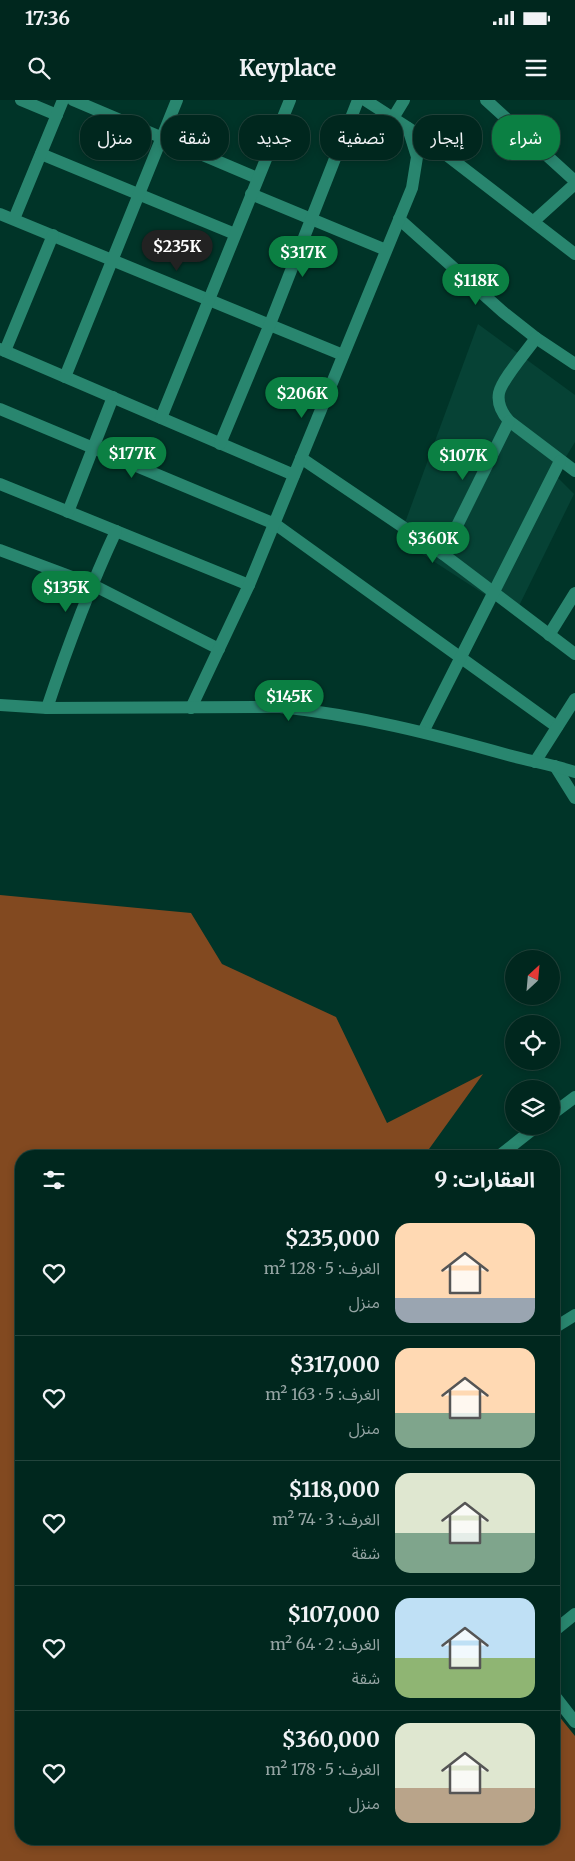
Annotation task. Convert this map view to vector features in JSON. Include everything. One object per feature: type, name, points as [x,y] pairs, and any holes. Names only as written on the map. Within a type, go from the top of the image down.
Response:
[{"type":"street","points":[[21,100],[57,115]]},
{"type":"street","points":[[14,219],[63,100]]},
{"type":"street","points":[[73,100],[161,138]]},
{"type":"street","points":[[171,115],[177,100]]},
{"type":"street","points":[[161,418],[290,100]]},
{"type":"street","points":[[220,444],[270,324],[358,100]]},
{"type":"street","points":[[365,100],[388,115]]},
{"type":"street","points":[[395,115],[404,100]]},
{"type":"street","points":[[486,100],[575,182],[534,221]]},
{"type":"street","points":[[403,125],[427,140],[575,254]]},
{"type":"street","points":[[191,708],[249,585],[275,524],[412,188],[417,157],[408,128]]},
{"type":"street","points":[[65,377],[161,140]]},
{"type":"street","points":[[41,154],[235,234]]},
{"type":"street","points":[[214,160],[257,178]]},
{"type":"street","points":[[251,194],[386,250]]},
{"type":"street","points":[[0,214],[343,355]]},
{"type":"street","points":[[400,219],[503,312],[536,338],[575,364]]},
{"type":"street","points":[[53,235],[2,350],[294,475]]},
{"type":"street","points":[[536,338],[504,382],[499,392],[499,404],[502,413],[509,421],[575,471]]},
{"type":"street","points":[[68,512],[113,396]]},
{"type":"street","points":[[0,409],[275,524],[557,727]]},
{"type":"street","points":[[443,554],[509,421]]},
{"type":"street","points":[[301,458],[443,554],[575,654]]},
{"type":"street","points":[[423,732],[560,461]]},
{"type":"street","points":[[0,484],[249,585]]},
{"type":"street","points":[[47,708],[70,639],[116,531]]},
{"type":"street","points":[[0,550],[92,584],[219,649]]},
{"type":"street","points":[[549,635],[575,593]]},
{"type":"street","points":[[535,762],[575,699]]},
{"type":"street","points":[[0,705],[47,708],[191,708],[227,706],[298,709],[334,713],[423,732],[575,772]]},
{"type":"street","points":[[555,766],[575,798]]},
{"type":"street","points":[[560,1108],[575,1097]]},
{"type":"street","points":[[507,1150],[526,1135]]},
{"type":"street","points":[[560,1324],[575,1315]]},
{"type":"street","points":[[560,1626],[575,1614]]},
{"type":"street","points":[[560,1703],[575,1722]]},
{"type":"shaded area","points":[[478,324],[575,395],[575,442],[555,475],[574,494],[515,614],[399,539]]},
{"type":"shaded area","points":[[0,895],[191,913],[222,964],[336,1017],[387,1123],[483,1074],[428,1150],[15,1150],[15,1845],[560,1845],[560,1717],[575,1736],[575,1861],[0,1861]]}]
